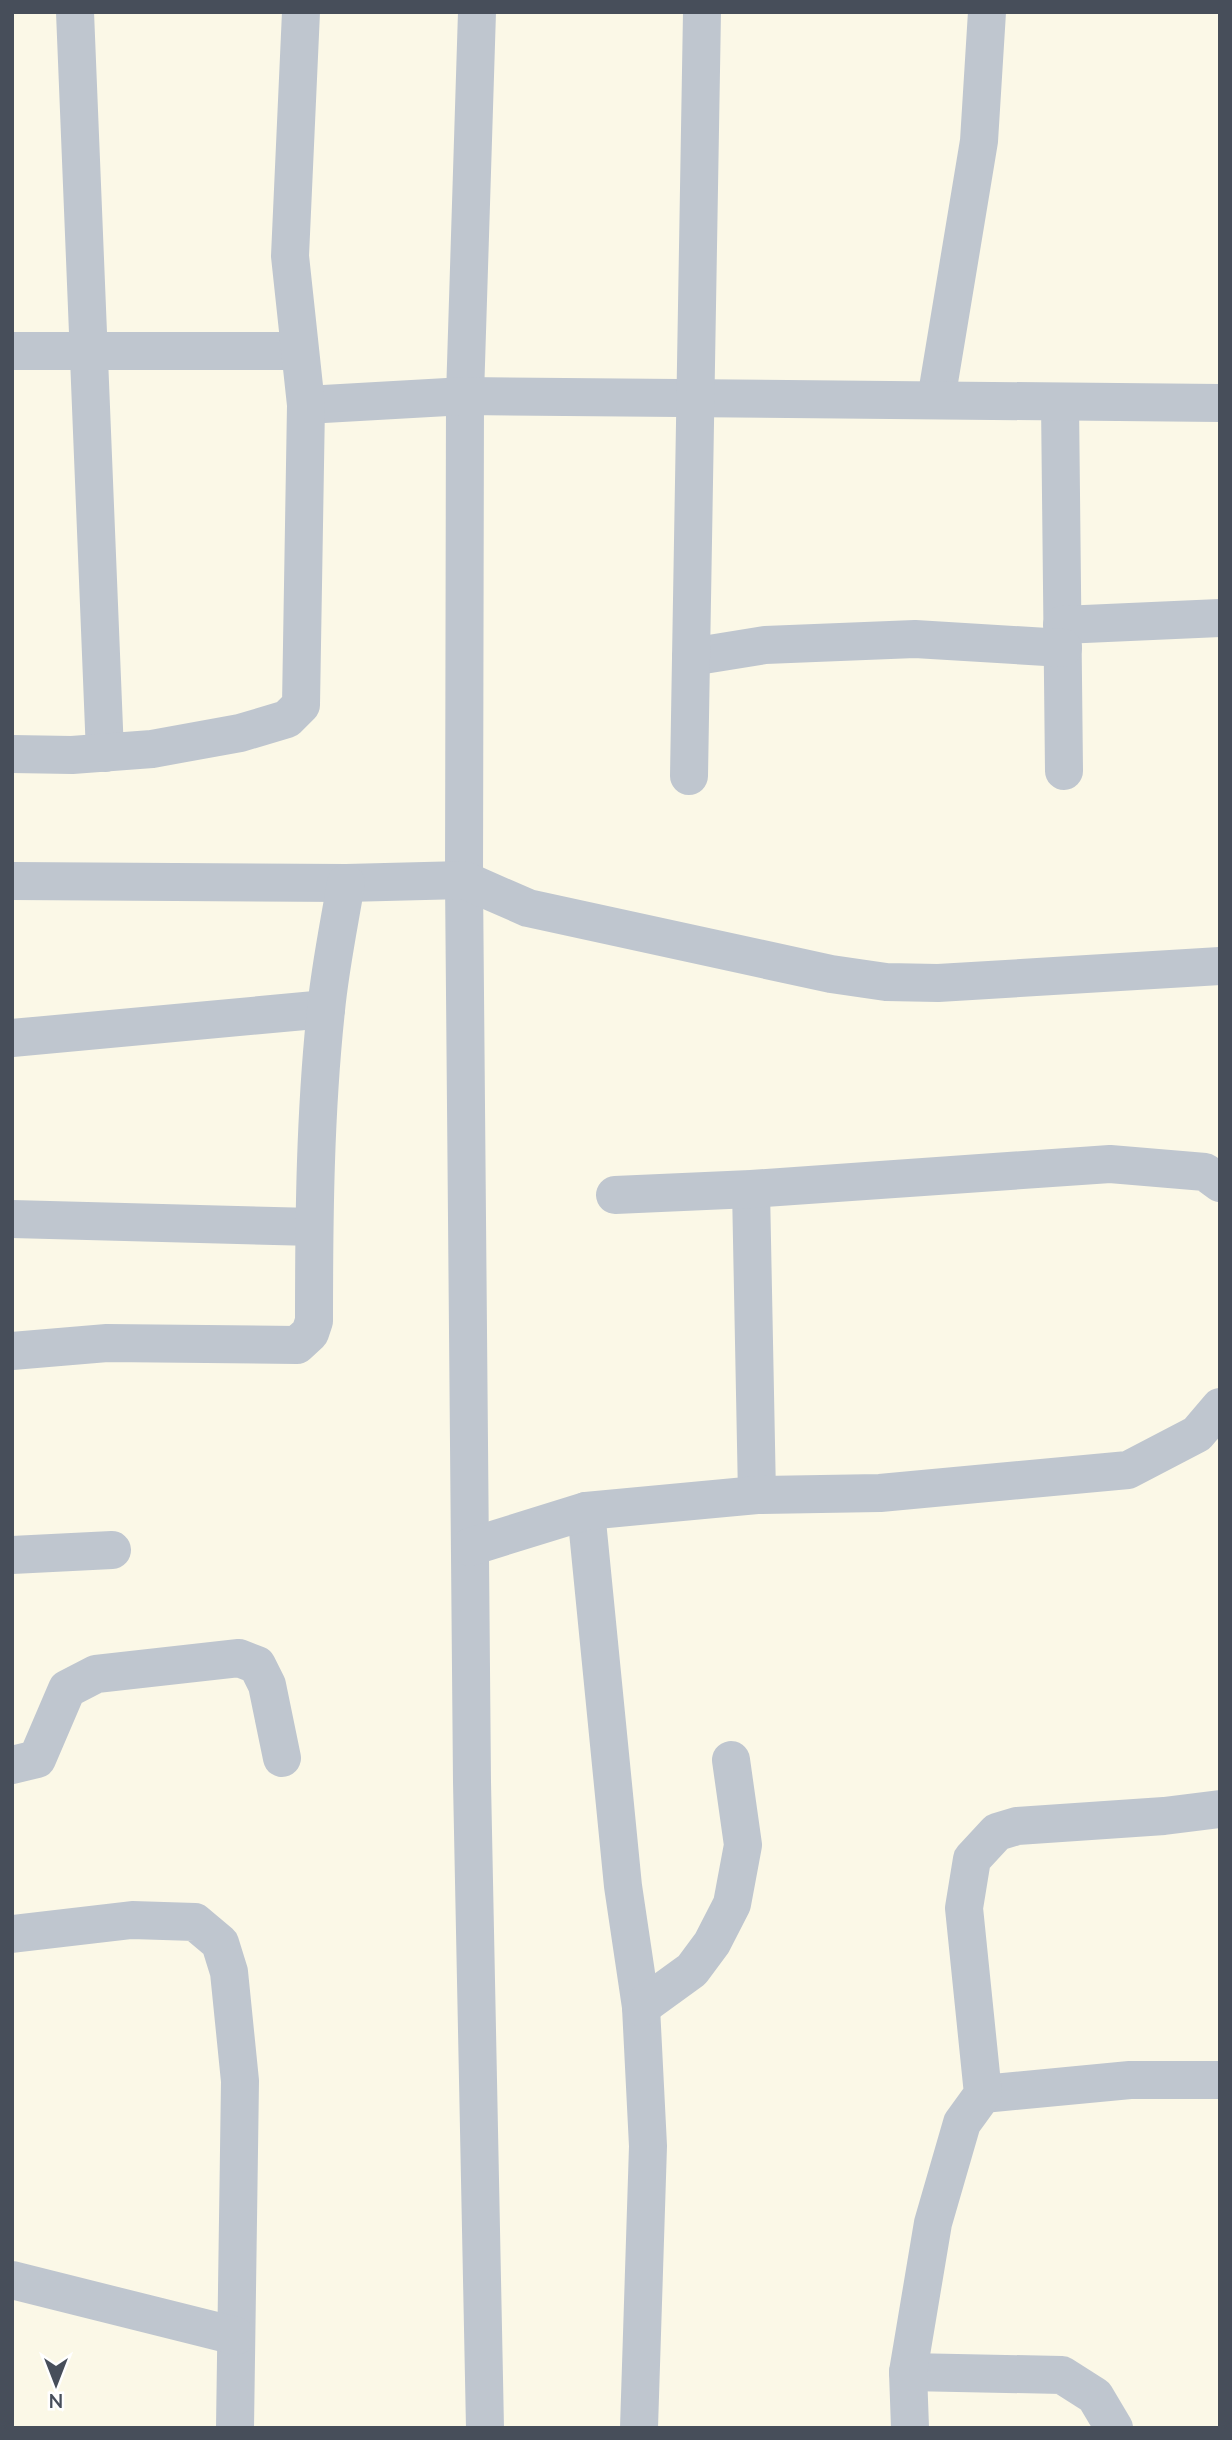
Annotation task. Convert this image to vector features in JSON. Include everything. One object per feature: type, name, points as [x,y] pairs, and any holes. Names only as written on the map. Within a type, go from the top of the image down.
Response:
[{"type":"street","points":[[75,12],[105,753]]},
{"type":"street","points":[[12,754],[72,755],[152,749],[240,733],[287,719],[301,705],[306,405],[290,256],[301,12]]},
{"type":"street","points":[[477,12],[466,396],[464,880],[472,1796],[485,2428]]},
{"type":"street","points":[[690,776],[702,12]]},
{"type":"street","points":[[936,400],[979,141],[987,12]]},
{"type":"street","points":[[12,351],[299,351]]},
{"type":"street","points":[[306,405],[466,396],[1220,403]]},
{"type":"street","points":[[1060,402],[1064,771]]},
{"type":"street","points":[[691,657],[765,645],[1063,637],[1220,618]]},
{"type":"street","points":[[12,881],[346,883],[464,880],[528,908],[831,974],[886,982],[938,984],[1220,966]]},
{"type":"street","points":[[12,1351],[107,1343],[297,1345],[310,1333],[314,1321],[314,1227],[326,1009],[346,883]]},
{"type":"street","points":[[12,1038],[326,1009]]},
{"type":"street","points":[[615,1195],[751,1189],[1110,1164],[1205,1172],[1220,1183]]},
{"type":"street","points":[[751,1189],[757,1495]]},
{"type":"street","points":[[12,1219],[314,1227]]},
{"type":"street","points":[[470,1547],[586,1511],[757,1495],[880,1493],[1128,1470],[1197,1434],[1220,1407]]},
{"type":"street","points":[[586,1511],[623,1886],[641,2007],[648,2146],[639,2428]]},
{"type":"street","points":[[12,1555],[112,1550]]},
{"type":"street","points":[[12,1765],[37,1759],[67,1689],[96,1674],[239,1658],[257,1665],[267,1685],[282,1758]]},
{"type":"street","points":[[641,2007],[692,1970],[712,1943],[732,1904],[743,1845],[732,1759]]},
{"type":"street","points":[[910,2428],[908,2372],[933,2223],[962,2123],[983,2094],[964,1908],[972,1859],[997,1832],[1017,1826],[1164,1816],[1220,1809]]},
{"type":"street","points":[[12,1934],[132,1920],[195,1922],[220,1943],[229,1972],[240,2081],[235,2428]]},
{"type":"street","points":[[983,2094],[1129,2080],[1220,2080]]},
{"type":"street","points":[[12,2280],[236,2336]]},
{"type":"street","points":[[908,2372],[1062,2375],[1095,2396],[1114,2428]]},
{"type":"shaded area","points":[[12,12],[1220,12],[1220,2428],[12,2428]]}]
